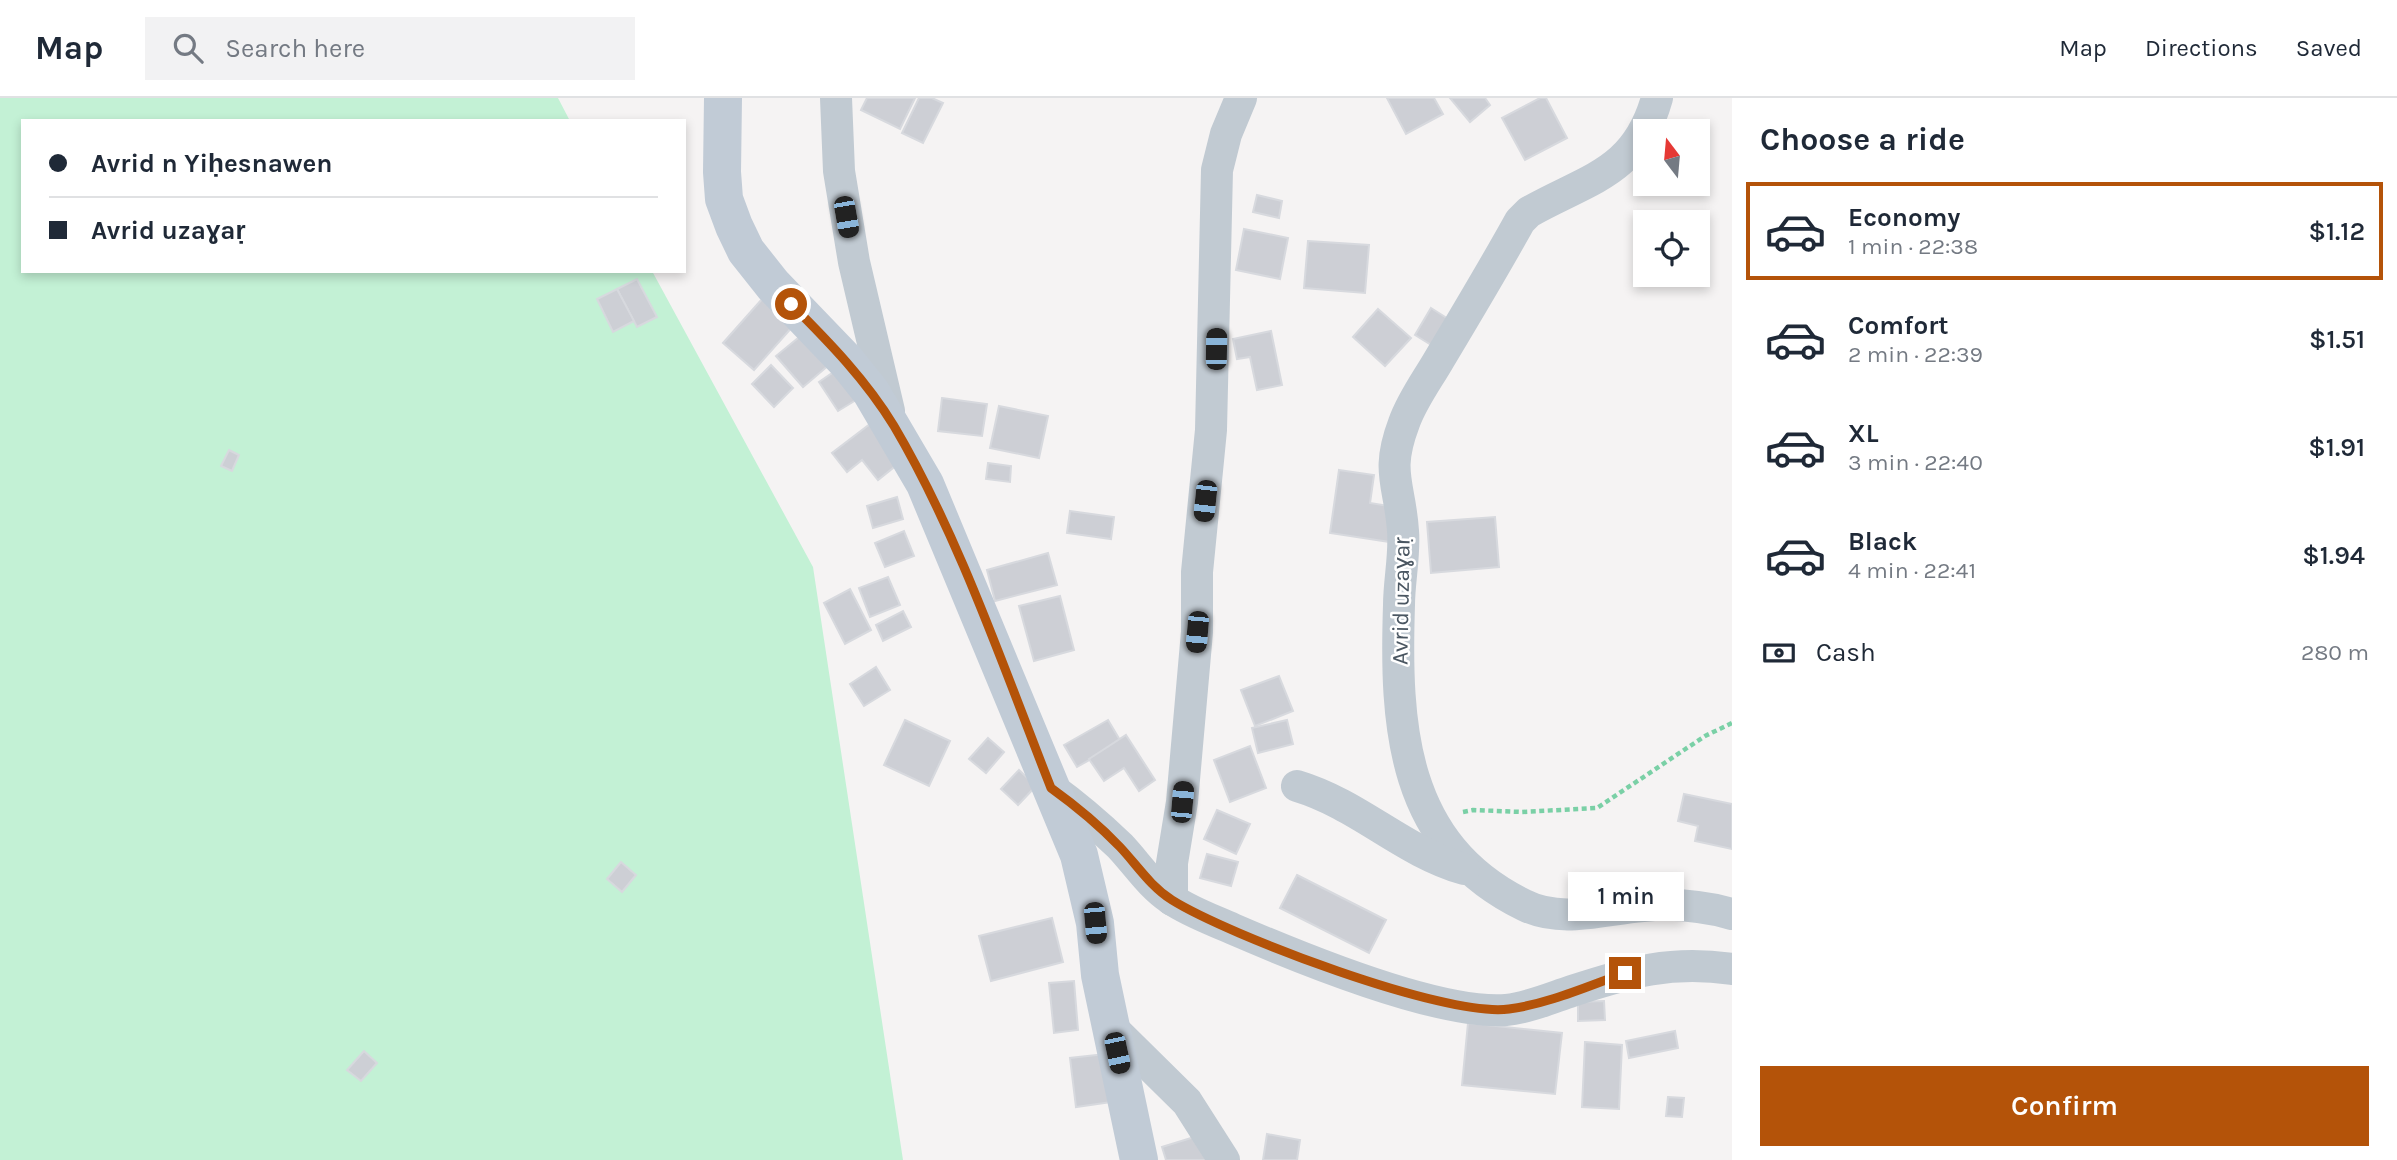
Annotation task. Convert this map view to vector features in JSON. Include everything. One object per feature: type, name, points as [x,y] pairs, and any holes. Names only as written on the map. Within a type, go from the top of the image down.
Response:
[{"type":"street","points":[[723,98],[724,199],[746,251],[773,285],[847,362],[893,425],[925,484],[1079,855],[1095,923],[1100,975],[1139,1160]]},
{"type":"street","points":[[835,98],[839,172],[854,262],[893,425]]},
{"type":"street","points":[[1172,900],[1172,863],[1183,789],[1197,632],[1197,572],[1212,416],[1217,170],[1226,134],[1241,98]]},
{"type":"street","name":"Avrid uzaɣaṛ","points":[[1657,98],[1641,137],[1627,158],[1605,174],[1529,212],[1520,221],[1404,424],[1393,464],[1403,531],[1399,606],[1401,728],[1408,760],[1432,822],[1452,853],[1490,885],[1541,912],[1578,915],[1659,905],[1703,907],[1732,914]]},
{"type":"street","points":[[1297,786],[1329,795],[1438,861],[1475,872]]},
{"type":"street","points":[[1051,788],[1081,810],[1121,847],[1150,883],[1172,900],[1284,950],[1417,995],[1485,1009],[1521,1007],[1625,973],[1662,966],[1697,964],[1732,969]]},
{"type":"street","points":[[1112,1028],[1187,1102],[1224,1160]]},
{"type":"path","points":[[1432,822],[1473,810],[1522,812],[1597,808],[1705,736],[1732,723]]},
{"type":"green space","points":[[0,98],[558,98],[569,119],[21,119],[21,273],[653,273],[813,567],[903,1160],[0,1160]]},
{"type":"building","points":[[867,98],[915,98],[900,129],[861,110]]},
{"type":"building","points":[[919,98],[932,98],[943,103],[923,143],[902,133]]},
{"type":"building","points":[[1387,98],[1434,98],[1443,114],[1406,134]]},
{"type":"building","points":[[1450,98],[1485,98],[1490,105],[1470,122]]},
{"type":"building","points":[[1540,98],[1546,98],[1567,138],[1525,160],[1502,118]]},
{"type":"building","points":[[1257,195],[1282,201],[1279,218],[1253,212]]},
{"type":"building","points":[[1244,229],[1288,238],[1280,279],[1236,270]]},
{"type":"building","points":[[1308,241],[1369,245],[1365,293],[1304,288]]},
{"type":"building","points":[[637,279],[657,317],[637,327],[617,289]]},
{"type":"building","points":[[617,289],[634,321],[613,332],[597,299]]},
{"type":"building","points":[[763,298],[794,325],[754,370],[723,343]]},
{"type":"building","points":[[1431,308],[1453,322],[1436,348],[1415,335]]},
{"type":"building","points":[[1378,309],[1411,338],[1385,366],[1353,337]]},
{"type":"building","points":[[1271,331],[1282,385],[1257,390],[1250,357],[1237,359],[1233,339]]},
{"type":"building","points":[[803,334],[829,365],[803,387],[776,356]]},
{"type":"building","points":[[771,365],[793,388],[774,407],[752,384]]},
{"type":"building","points":[[841,367],[861,397],[838,411],[819,382]]},
{"type":"building","points":[[942,398],[987,404],[982,436],[938,431]]},
{"type":"building","points":[[999,406],[1048,416],[1039,458],[990,448]]},
{"type":"building","points":[[874,421],[903,460],[878,480],[862,460],[847,472],[832,453]]},
{"type":"building","points":[[229,450],[239,455],[232,471],[221,466]]},
{"type":"building","points":[[988,463],[1011,466],[1010,482],[986,479]]},
{"type":"building","points":[[1339,470],[1374,475],[1370,503],[1395,507],[1390,542],[1330,533]]},
{"type":"building","points":[[897,497],[903,519],[873,528],[867,506]]},
{"type":"building","points":[[1070,511],[1114,517],[1111,539],[1067,533]]},
{"type":"building","points":[[1495,517],[1499,567],[1431,573],[1427,522]]},
{"type":"building","points":[[904,531],[914,556],[885,567],[875,543]]},
{"type":"building","points":[[1048,553],[1057,585],[995,601],[987,570]]},
{"type":"building","points":[[888,577],[900,605],[870,617],[859,588]]},
{"type":"building","points":[[850,589],[871,630],[845,644],[824,603]]},
{"type":"building","points":[[1060,596],[1074,650],[1034,661],[1019,606]]},
{"type":"building","points":[[903,611],[911,627],[883,641],[876,625]]},
{"type":"building","points":[[876,667],[890,690],[864,706],[850,684]]},
{"type":"building","points":[[1279,676],[1293,711],[1255,726],[1241,690]]},
{"type":"building","points":[[905,720],[950,741],[929,786],[884,765]]},
{"type":"building","points":[[1108,720],[1121,742],[1077,767],[1064,745]]},
{"type":"building","points":[[1287,720],[1293,744],[1258,753],[1252,728]]},
{"type":"building","points":[[1126,735],[1155,780],[1139,791],[1124,768],[1104,781],[1089,759]]},
{"type":"building","points":[[988,738],[1004,752],[986,773],[969,759]]},
{"type":"building","points":[[1250,746],[1266,788],[1230,802],[1214,760]]},
{"type":"building","points":[[1019,770],[1036,786],[1018,805],[1001,789]]},
{"type":"building","points":[[1684,794],[1732,804],[1732,849],[1695,841],[1698,826],[1678,821]]},
{"type":"building","points":[[1217,810],[1250,824],[1236,854],[1204,839]]},
{"type":"building","points":[[1207,854],[1238,862],[1231,886],[1200,878]]},
{"type":"building","points":[[621,862],[636,875],[622,892],[607,879]]},
{"type":"building","points":[[1297,875],[1386,920],[1369,953],[1280,908]]},
{"type":"building","points":[[1052,918],[1063,962],[991,981],[979,936]]},
{"type":"building","points":[[1074,981],[1078,1030],[1054,1033],[1049,983]]},
{"type":"building","points":[[1604,1001],[1605,1020],[1578,1021],[1578,1002]]},
{"type":"building","points":[[1468,1023],[1562,1033],[1555,1094],[1462,1085]]},
{"type":"building","points":[[1675,1031],[1678,1048],[1629,1058],[1626,1041]]},
{"type":"building","points":[[1585,1042],[1622,1045],[1619,1109],[1582,1107]]},
{"type":"building","points":[[364,1051],[377,1063],[361,1081],[347,1070]]},
{"type":"building","points":[[1105,1054],[1112,1102],[1076,1107],[1070,1058]]},
{"type":"building","points":[[1668,1097],[1684,1098],[1682,1117],[1666,1116]]},
{"type":"building","points":[[1204,1134],[1213,1160],[1166,1160],[1162,1147]]},
{"type":"building","points":[[1267,1134],[1300,1140],[1297,1160],[1263,1160]]},
{"type":"route","points":[[791,304],[847,362],[870,392],[893,425],[925,484],[1051,788],[1081,810],[1121,847],[1150,883],[1172,900],[1284,950],[1373,982],[1454,1004],[1507,1010],[1625,973]]}]
